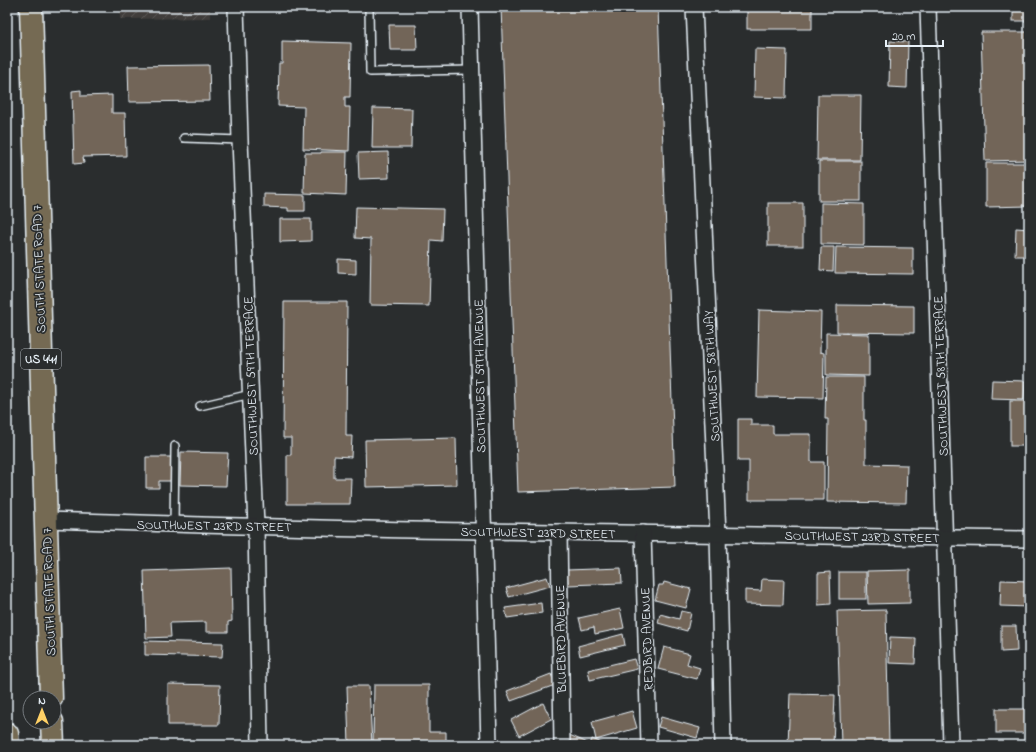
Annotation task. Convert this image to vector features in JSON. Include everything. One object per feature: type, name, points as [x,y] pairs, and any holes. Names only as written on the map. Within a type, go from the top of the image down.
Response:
[{"type":"main road","name":"SOUTH STATE ROAD 7","points":[[28,13],[52,690]]},
{"type":"main road","points":[[52,730],[53,745]]},
{"type":"main road","points":[[7,734],[7,745]]},
{"type":"street","name":"SOUTHWEST 59TH TERRACE","points":[[236,7],[256,526],[260,745]]},
{"type":"street","name":"SOUTHWEST 59TH AVENUE","points":[[470,7],[489,745]]},
{"type":"street","name":"SOUTHWEST 58TH WAY","points":[[694,7],[718,534],[723,745]]},
{"type":"street","name":"SOUTHWEST 58TH TERRACE","points":[[928,7],[951,745]]},
{"type":"street","name":"SOUTHWEST 23RD STREET","points":[[46,520],[483,532],[1029,539]]},
{"type":"street","name":"BLUEBIRD AVENUE","points":[[558,532],[562,745]]},
{"type":"street","name":"REDBIRD AVENUE","points":[[643,533],[649,745]]},
{"type":"lane","points":[[369,7],[370,72],[471,70]]},
{"type":"lane","points":[[184,138],[240,140]]},
{"type":"lane","points":[[200,406],[251,394]]},
{"type":"lane","points":[[174,524],[175,446]]},
{"type":"shaded area","points":[[120,7],[210,7],[210,18],[120,19]]},
{"type":"building","points":[[501,7],[658,7],[675,487],[518,492]]},
{"type":"building","points":[[747,7],[812,7],[812,29],[747,29]]},
{"type":"building","points":[[1013,7],[1029,7],[1029,21],[1013,21]]},
{"type":"building","points":[[389,25],[416,25],[417,50],[390,50]]},
{"type":"building","points":[[981,32],[1029,32],[1029,160],[985,161]]},
{"type":"building","points":[[282,41],[351,43],[350,97],[345,97],[345,107],[350,107],[349,151],[303,149],[304,107],[278,106],[279,63],[282,63]]},
{"type":"building","points":[[890,41],[908,42],[907,88],[889,87]]},
{"type":"building","points":[[755,49],[787,50],[786,98],[754,97]]},
{"type":"building","points":[[209,65],[210,101],[129,102],[128,66]]},
{"type":"building","points":[[81,90],[81,96],[112,95],[112,113],[125,113],[126,156],[83,157],[84,163],[74,164],[72,91]]},
{"type":"building","points":[[818,95],[861,95],[860,160],[817,160]]},
{"type":"building","points":[[373,108],[412,109],[411,148],[372,148]]},
{"type":"building","points":[[347,152],[346,195],[304,193],[305,153]]},
{"type":"building","points":[[388,152],[389,178],[359,179],[358,153]]},
{"type":"building","points":[[819,161],[861,161],[861,201],[819,201]]},
{"type":"building","points":[[986,163],[1029,163],[1029,206],[986,207]]},
{"type":"building","points":[[264,194],[305,195],[305,211],[288,211],[288,208],[264,207]]},
{"type":"building","points":[[768,203],[803,203],[803,246],[768,246]]},
{"type":"building","points":[[821,203],[864,204],[864,245],[821,244]]},
{"type":"building","points":[[356,207],[443,209],[442,241],[431,240],[429,306],[370,305],[371,239],[355,238]]},
{"type":"building","points":[[280,219],[311,219],[311,241],[280,242]]},
{"type":"building","points":[[1016,228],[1029,229],[1029,256],[1015,256]]},
{"type":"building","points":[[821,247],[834,247],[833,271],[820,270]]},
{"type":"building","points":[[836,247],[913,248],[913,274],[835,273]]},
{"type":"building","points":[[338,259],[356,260],[356,274],[338,273]]},
{"type":"building","points":[[284,302],[347,302],[346,436],[352,436],[351,457],[334,456],[334,478],[351,478],[350,504],[287,504],[287,455],[291,455],[291,438],[283,438]]},
{"type":"building","points":[[837,305],[914,306],[914,333],[837,332]]},
{"type":"building","points":[[759,310],[821,312],[820,352],[824,353],[823,398],[757,397]]},
{"type":"building","points":[[826,333],[869,334],[869,376],[826,375]]},
{"type":"building","points":[[826,377],[864,377],[866,464],[907,465],[906,503],[827,502],[828,419],[825,419]]},
{"type":"building","points":[[992,380],[1025,381],[1024,400],[991,399]]},
{"type":"building","points":[[1010,401],[1029,401],[1029,446],[1010,446]]},
{"type":"building","points":[[738,419],[751,419],[751,425],[773,425],[773,434],[811,434],[811,462],[824,462],[824,500],[749,500],[749,461],[738,461]]},
{"type":"building","points":[[456,438],[457,485],[366,487],[365,440]]},
{"type":"building","points":[[181,452],[228,453],[226,486],[180,485]]},
{"type":"building","points":[[146,457],[171,457],[171,481],[159,481],[159,488],[146,488]]},
{"type":"building","points":[[231,568],[232,621],[228,622],[228,632],[206,632],[206,622],[170,623],[171,637],[146,638],[144,571]]},
{"type":"building","points":[[621,568],[622,583],[568,585],[567,570]]},
{"type":"building","points":[[910,570],[910,603],[868,604],[867,571]]},
{"type":"building","points":[[830,572],[831,604],[818,605],[818,573]]},
{"type":"building","points":[[839,572],[866,572],[866,599],[839,599]]},
{"type":"building","points":[[547,577],[550,586],[509,597],[506,588]]},
{"type":"building","points":[[762,579],[784,580],[783,605],[745,604],[745,590],[761,591]]},
{"type":"building","points":[[1001,580],[1029,581],[1029,607],[1000,606]]},
{"type":"building","points":[[664,582],[691,589],[686,608],[655,600],[659,585],[663,585]]},
{"type":"building","points":[[541,603],[542,613],[507,618],[505,608]]},
{"type":"building","points":[[620,609],[624,628],[595,634],[594,627],[582,630],[579,618]]},
{"type":"building","points":[[886,610],[889,745],[841,745],[837,611]]},
{"type":"building","points":[[681,611],[691,613],[687,631],[658,623],[660,614],[679,619]]},
{"type":"building","points":[[1001,626],[1016,626],[1017,651],[1001,652]]},
{"type":"building","points":[[623,634],[625,645],[580,656],[578,646]]},
{"type":"building","points":[[890,637],[916,638],[915,664],[889,663]]},
{"type":"building","points":[[145,641],[223,643],[222,657],[145,655]]},
{"type":"building","points":[[664,647],[690,654],[687,664],[700,668],[697,679],[658,669]]},
{"type":"building","points":[[634,659],[637,669],[590,680],[588,670]]},
{"type":"building","points":[[551,674],[555,685],[511,701],[507,691]]},
{"type":"building","points":[[168,684],[220,685],[219,725],[168,725]]},
{"type":"building","points":[[374,685],[429,685],[429,732],[446,732],[446,745],[373,745]]},
{"type":"building","points":[[347,686],[369,686],[372,745],[349,745]]},
{"type":"building","points":[[790,694],[835,695],[833,745],[788,745]]},
{"type":"building","points":[[543,703],[551,719],[519,736],[511,720]]},
{"type":"building","points":[[996,709],[1028,709],[1028,733],[996,733]]},
{"type":"building","points":[[632,711],[637,728],[596,740],[592,722]]},
{"type":"building","points":[[661,717],[700,728],[697,738],[658,727]]},
{"type":"building","points":[[567,734],[590,744],[592,739],[607,745],[566,745]]}]
